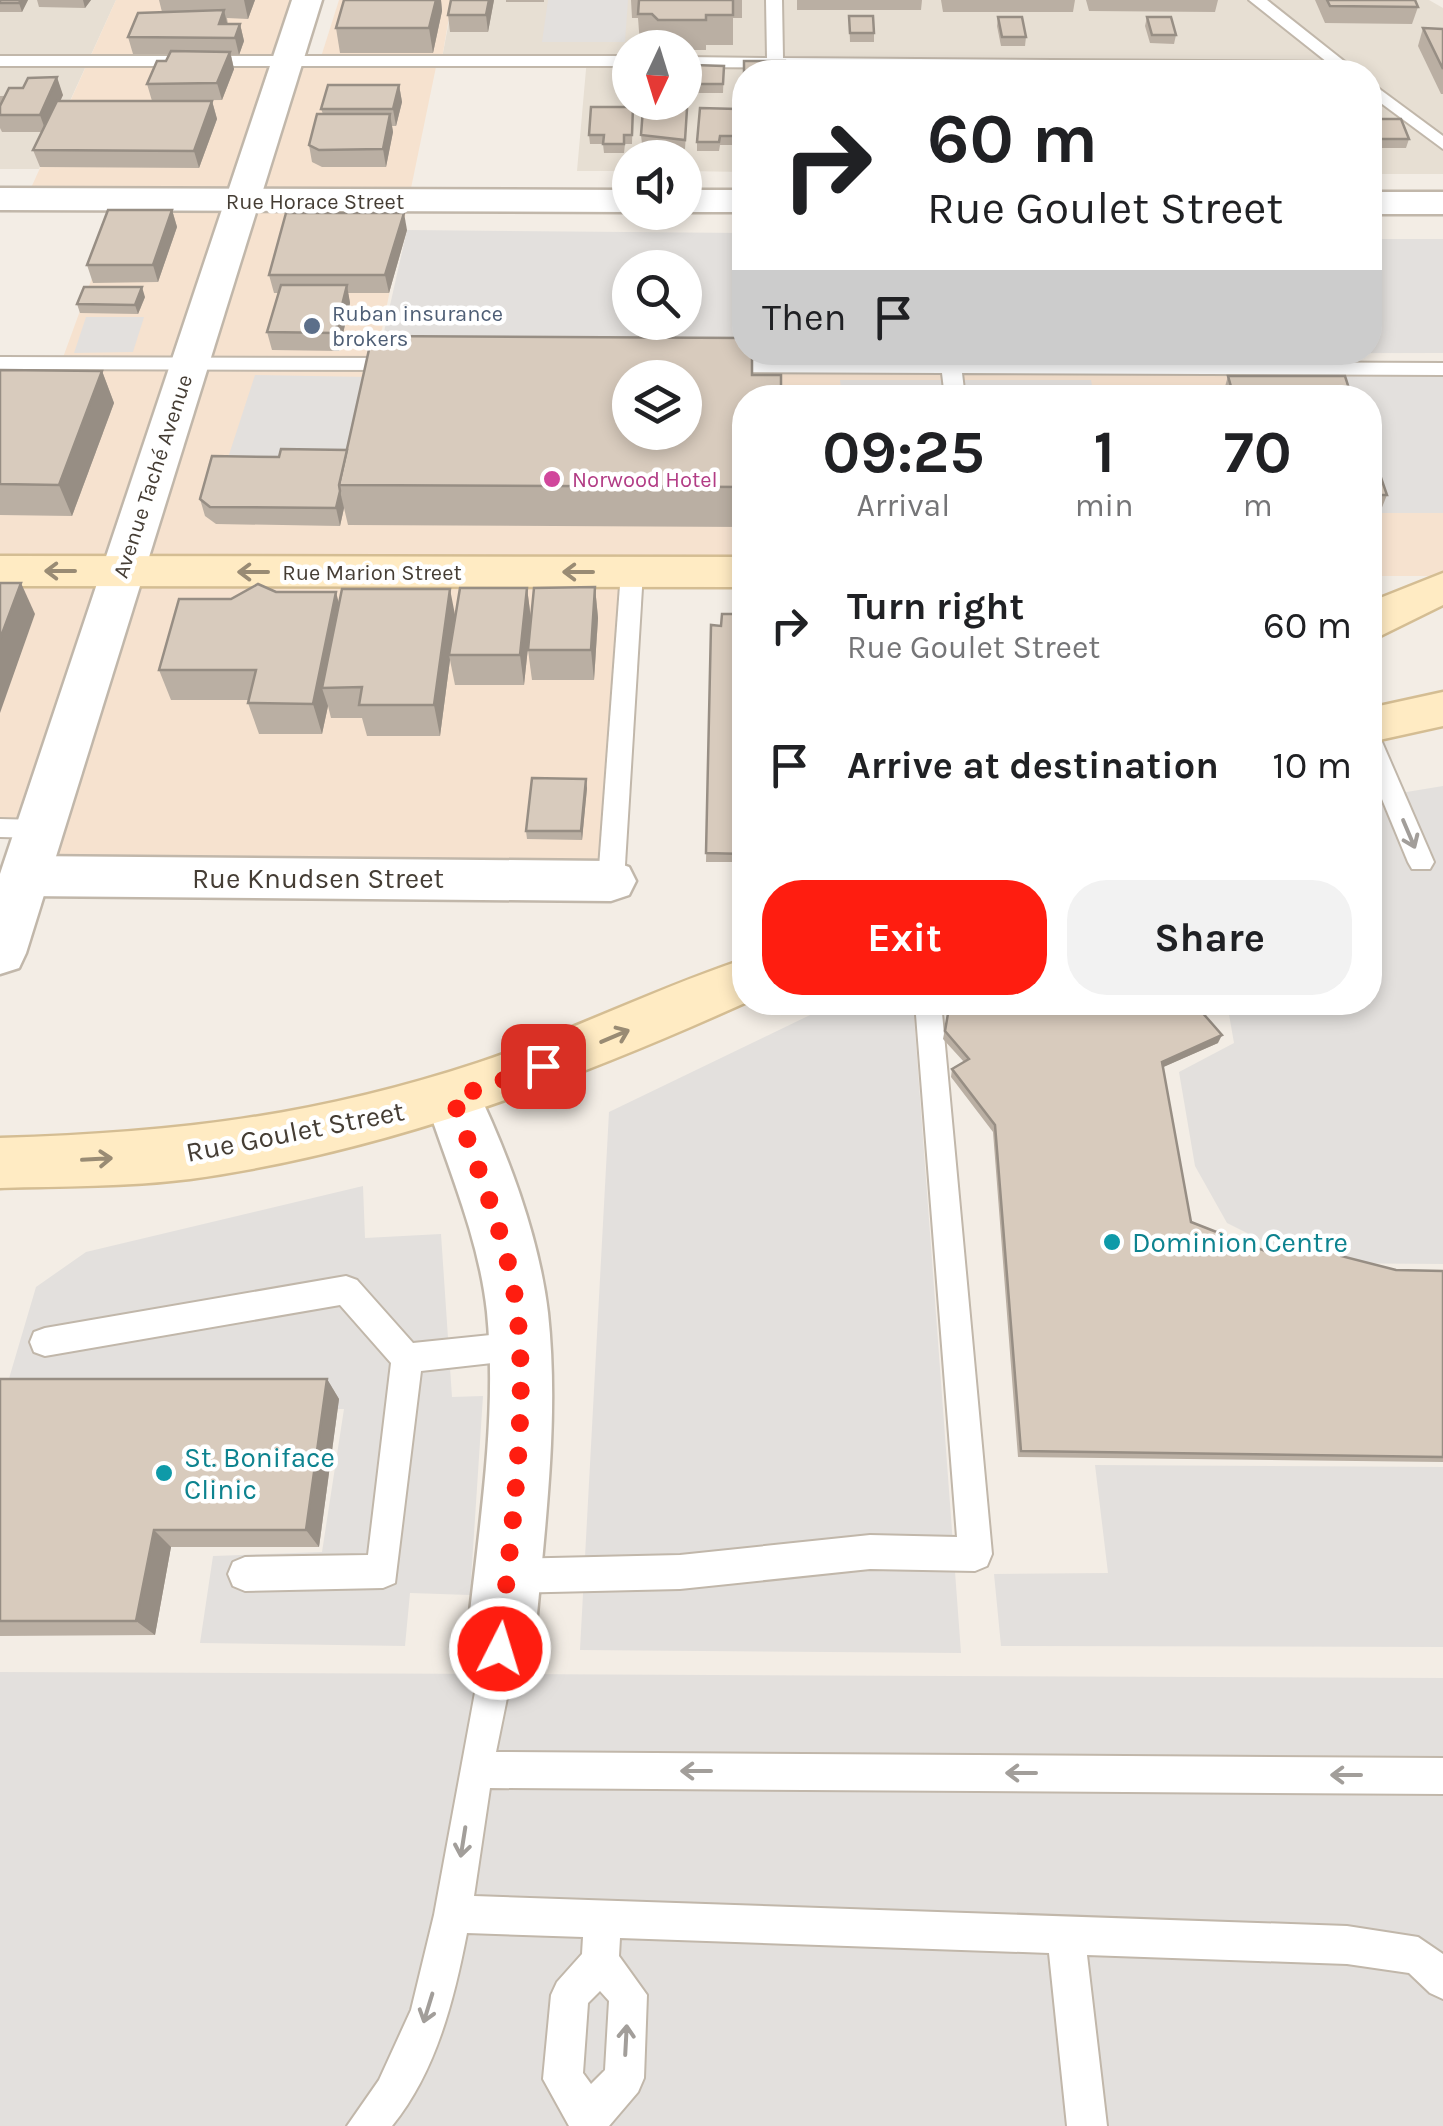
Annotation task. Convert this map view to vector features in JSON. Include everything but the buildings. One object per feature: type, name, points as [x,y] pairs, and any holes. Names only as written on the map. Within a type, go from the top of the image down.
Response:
[{"type":"main road","name":"Rue Marion Street","points":[[0,571],[732,572]]},
{"type":"main road","points":[[1382,576],[1443,577]]},
{"type":"main road","points":[[1382,614],[1443,588]]},
{"type":"main road","points":[[1382,722],[1443,708]]},
{"type":"main road","name":"Rue Goulet Street","points":[[0,1164],[188,1154],[362,1122],[453,1098],[543,1066],[732,986]]},
{"type":"street","name":"Avenue Taché Avenue","points":[[0,954],[24,876],[19,828],[121,571],[307,0]]},
{"type":"street","name":"Rue Horace Street","points":[[0,199],[612,201]]},
{"type":"street","points":[[702,201],[732,202]]},
{"type":"street","points":[[1382,202],[1443,203]]},
{"type":"street","name":"Rue Knudsen Street","points":[[24,876],[611,880]]},
{"type":"street","points":[[453,1098],[508,1266],[518,1346],[500,1649]]},
{"type":"lane","points":[[774,0],[775,60]]},
{"type":"lane","points":[[1257,0],[1335,60]]},
{"type":"lane","points":[[0,61],[612,61]]},
{"type":"lane","points":[[702,62],[732,62]]},
{"type":"lane","points":[[1382,97],[1443,144]]},
{"type":"lane","points":[[0,363],[415,364]]},
{"type":"lane","points":[[702,366],[732,365]]},
{"type":"lane","points":[[1077,365],[1443,369]]},
{"type":"lane","points":[[1127,367],[1132,385]]},
{"type":"lane","points":[[611,880],[632,572]]},
{"type":"lane","points":[[1382,770],[1421,862]]},
{"type":"lane","points":[[506,1576],[680,1572],[870,1552],[975,1554],[929,1015]]},
{"type":"lane","points":[[45,1342],[346,1290],[407,1358],[383,1571],[245,1574]]},
{"type":"lane","points":[[407,1358],[518,1346]]},
{"type":"lane","points":[[367,2126],[383,2110],[416,2048],[445,1952],[500,1649]]},
{"type":"lane","points":[[475,1770],[1443,1776]]},
{"type":"lane","points":[[452,1914],[1347,1944],[1418,1956],[1443,1980]]},
{"type":"lane","points":[[600,1962],[628,1995],[624,2078],[590,2120],[563,2079],[570,1995],[600,1962],[603,1918]]},
{"type":"lane","points":[[1066,1934],[1087,2126]]},
{"type":"shaded area","points":[[0,0],[116,0],[39,169],[0,169]]},
{"type":"shaded area","points":[[116,0],[307,0],[285,59],[437,62],[375,363],[612,364],[612,450],[702,450],[702,365],[1443,369],[1443,576],[1382,576],[1382,385],[732,385],[732,573],[632,573],[611,881],[24,876],[39,829],[0,828],[0,363],[61,363],[120,201],[26,199]]},
{"type":"shaded area","points":[[339,0],[452,0],[442,58],[321,57]]},
{"type":"shaded area","points":[[453,0],[1429,0],[1443,8],[1443,174],[1382,174],[1382,60],[732,60],[732,172],[702,171],[702,140],[612,140],[612,171],[577,171],[587,58],[442,58]]},
{"type":"shaded area","points":[[548,0],[628,0],[626,30],[612,30],[612,42],[542,42]]},
{"type":"shaded area","points":[[407,230],[732,233],[732,354],[379,354]]},
{"type":"shaded area","points":[[1382,239],[1443,239],[1443,353],[1382,353]]},
{"type":"shaded area","points":[[86,317],[144,317],[133,352],[74,353]]},
{"type":"shaded area","points":[[255,375],[368,377],[347,466],[226,464]]},
{"type":"shaded area","points":[[1330,375],[1443,375],[1443,513],[1382,513],[1382,385],[1334,385]]},
{"type":"shaded area","points":[[840,380],[1091,380],[1092,385],[841,385]]},
{"type":"shaded area","points":[[1443,786],[1443,1264],[1307,1263],[1227,1223],[1195,1166],[1179,1072],[1234,1043],[1229,1015],[1382,1015],[1382,796]]},
{"type":"shaded area","points":[[810,1015],[914,1015],[961,1653],[580,1650],[609,1112]]},
{"type":"shaded area","points":[[363,1186],[365,1238],[441,1234],[452,1397],[483,1396],[470,1595],[410,1593],[405,1646],[200,1643],[213,1556],[322,1552],[344,1409],[0,1409],[36,1287],[86,1252]]},
{"type":"shaded area","points":[[1095,1465],[1443,1467],[1443,1647],[1001,1646],[994,1574],[1108,1573]]},
{"type":"shaded area","points":[[0,1672],[1443,1678],[1443,2126],[0,2126]]},
{"type":"place","name":"Ruban insurance brokers","points":[[312,326]]},
{"type":"place","name":"Norwood Hotel","points":[[552,479]]},
{"type":"place","name":"Dominion Centre","points":[[1112,1242]]},
{"type":"place","name":"St. Boniface Clinic","points":[[164,1473]]},
{"type":"route","points":[[500,1649],[518,1410],[517,1311],[501,1241],[453,1098],[543,1066]]}]
